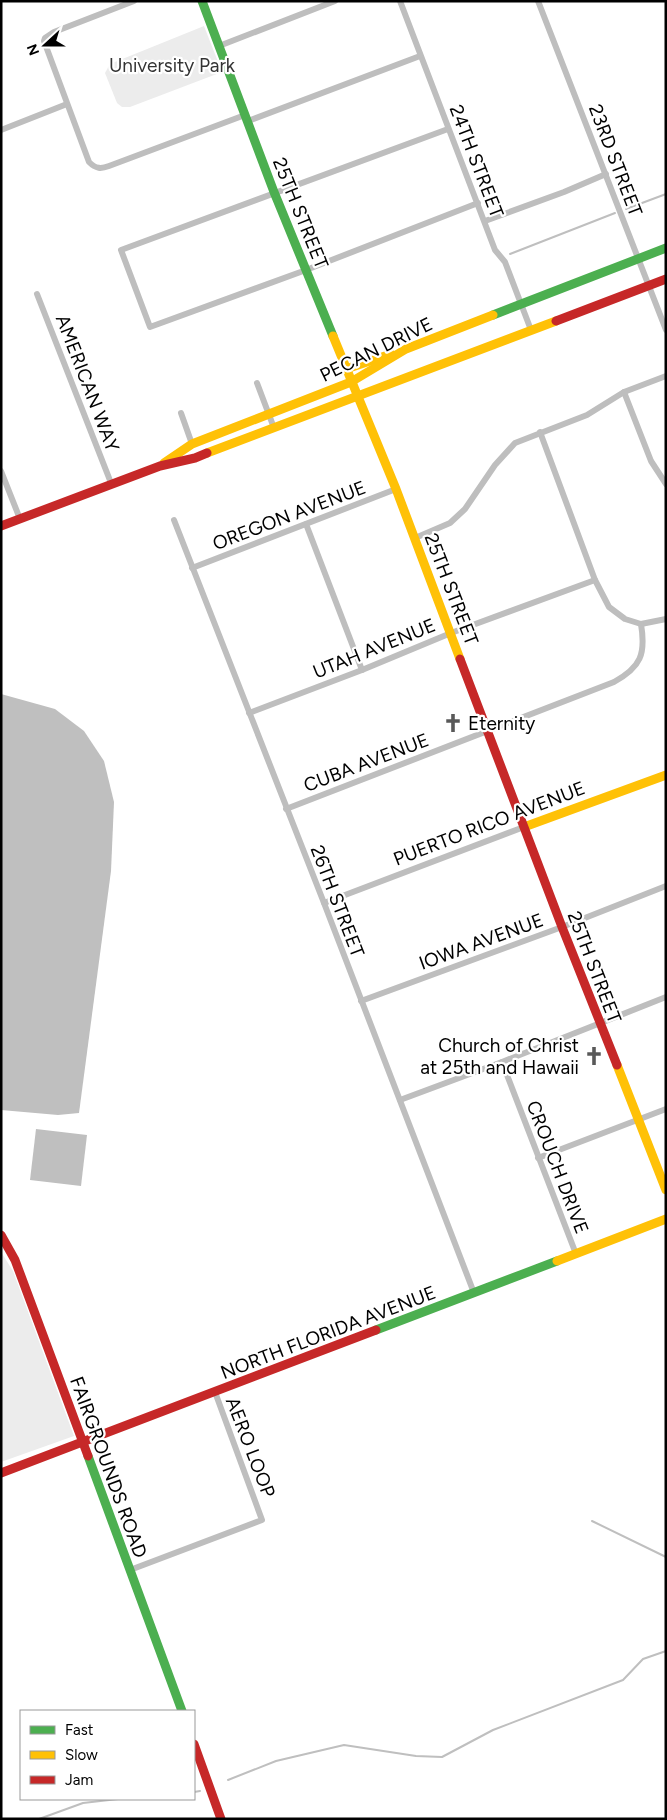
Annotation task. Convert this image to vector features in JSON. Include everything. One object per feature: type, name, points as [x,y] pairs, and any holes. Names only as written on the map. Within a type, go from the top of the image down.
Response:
[{"type":"main road","name":"25TH STREET","points":[[202,1],[274,192],[396,489],[562,927],[666,1190]]},
{"type":"main road","name":"PECAN DRIVE","points":[[160,466],[192,444],[351,382],[406,348],[666,248]]},
{"type":"main road","name":"PECAN DRIVE","points":[[1,526],[111,483],[160,466],[195,458],[666,279]]},
{"type":"main road","points":[[346,368],[406,348]]},
{"type":"main road","name":"PUERTO RICO AVENUE","points":[[524,827],[666,775]]},
{"type":"main road","name":"NORTH FLORIDA AVENUE","points":[[1,1473],[666,1219]]},
{"type":"main road","name":"FAIRGROUNDS ROAD","points":[[1,1235],[15,1260],[182,1710]]},
{"type":"main road","points":[[195,1747],[221,1819]]},
{"type":"street","points":[[134,1],[54,32],[45,38],[44,42],[89,162],[95,167],[101,168],[420,56]]},
{"type":"street","points":[[219,46],[335,1]]},
{"type":"street","name":"24TH STREET","points":[[400,1],[495,250],[505,262],[531,330]]},
{"type":"street","name":"23RD STREET","points":[[538,1],[666,330]]},
{"type":"street","points":[[1,130],[67,104]]},
{"type":"street","points":[[448,129],[121,250],[150,326],[306,270],[478,203]]},
{"type":"street","points":[[485,221],[564,192],[606,174]]},
{"type":"street","name":"AMERICAN WAY","points":[[37,294],[111,483]]},
{"type":"street","points":[[415,538],[450,523],[465,509],[495,465],[515,443],[587,415],[624,392],[666,376]]},
{"type":"street","points":[[257,383],[274,428]]},
{"type":"street","points":[[624,392],[651,462],[666,484]]},
{"type":"street","points":[[181,413],[192,444]]},
{"type":"street","points":[[540,432],[595,580],[609,607],[625,620],[641,624],[666,620]]},
{"type":"street","points":[[1,471],[20,519]]},
{"type":"street","name":"OREGON AVENUE","points":[[192,568],[396,489]]},
{"type":"street","name":"26TH STREET","points":[[174,520],[474,1293]]},
{"type":"street","points":[[306,524],[362,670]]},
{"type":"street","name":"UTAH AVENUE","points":[[249,712],[362,670],[451,633],[595,580]]},
{"type":"street","name":"CUBA AVENUE","points":[[286,809],[614,682],[630,673],[640,657],[644,641],[641,624]]},
{"type":"street","name":"PUERTO RICO AVENUE","points":[[324,904],[524,827]]},
{"type":"street","name":"IOWA AVENUE","points":[[361,1000],[562,927],[666,886]]},
{"type":"street","points":[[400,1100],[666,997]]},
{"type":"street","name":"CROUCH DRIVE","points":[[502,1062],[576,1254]]},
{"type":"street","points":[[538,1158],[666,1108]]},
{"type":"street","name":"AERO LOOP","points":[[130,1570],[262,1520],[215,1392]]},
{"type":"green space","name":"University Park","points":[[204,26],[222,72],[130,107],[122,107],[117,103],[105,73],[110,64]]},
{"type":"green space","points":[[1,1252],[13,1271],[74,1436],[1,1462]]},
{"type":"shaded area","points":[[1,694],[55,709],[84,731],[104,761],[114,802],[111,871],[79,1113],[58,1115],[1,1110]]},
{"type":"shaded area","points":[[36,1129],[87,1135],[81,1186],[30,1180]]},
{"type":"waterway","points":[[626,209],[666,194]]},
{"type":"waterway","points":[[510,254],[615,213]]},
{"type":"waterway","points":[[592,1521],[666,1557]]},
{"type":"waterway","points":[[228,1780],[276,1761],[344,1745],[416,1756],[442,1757],[493,1730],[623,1680],[643,1659],[666,1651]]},
{"type":"waterway","points":[[195,1792],[200,1791]]},
{"type":"waterway","points":[[39,1819],[83,1803],[109,1800]]},
{"type":"traffic: fast","points":[[202,1],[274,192],[333,336]]},
{"type":"traffic: fast","points":[[493,315],[666,248]]},
{"type":"traffic: fast","points":[[376,1330],[557,1261]]},
{"type":"traffic: fast","points":[[88,1456],[182,1710]]},
{"type":"traffic: slow","points":[[164,463],[192,444],[351,382],[406,349],[493,315]]},
{"type":"traffic: slow","points":[[207,453],[556,321]]},
{"type":"traffic: slow","points":[[333,336],[396,489],[460,659]]},
{"type":"traffic: slow","points":[[346,369],[391,354]]},
{"type":"traffic: slow","points":[[524,827],[666,775]]},
{"type":"traffic: slow","points":[[617,1065],[666,1190]]},
{"type":"traffic: slow","points":[[557,1261],[666,1219]]},
{"type":"traffic: jam","points":[[556,321],[666,279]]},
{"type":"traffic: jam","points":[[1,526],[160,466],[195,458],[207,453]]},
{"type":"traffic: jam","points":[[460,659],[562,927],[617,1065]]},
{"type":"traffic: jam","points":[[1,1235],[15,1260],[88,1456]]},
{"type":"traffic: jam","points":[[1,1473],[376,1330]]},
{"type":"traffic: jam","points":[[195,1747],[221,1819]]},
{"type":"place","name":"Eternity","points":[[453,723]]},
{"type":"place","name":"Church of Christ at 25th and Hawaii","points":[[594,1056]]}]
